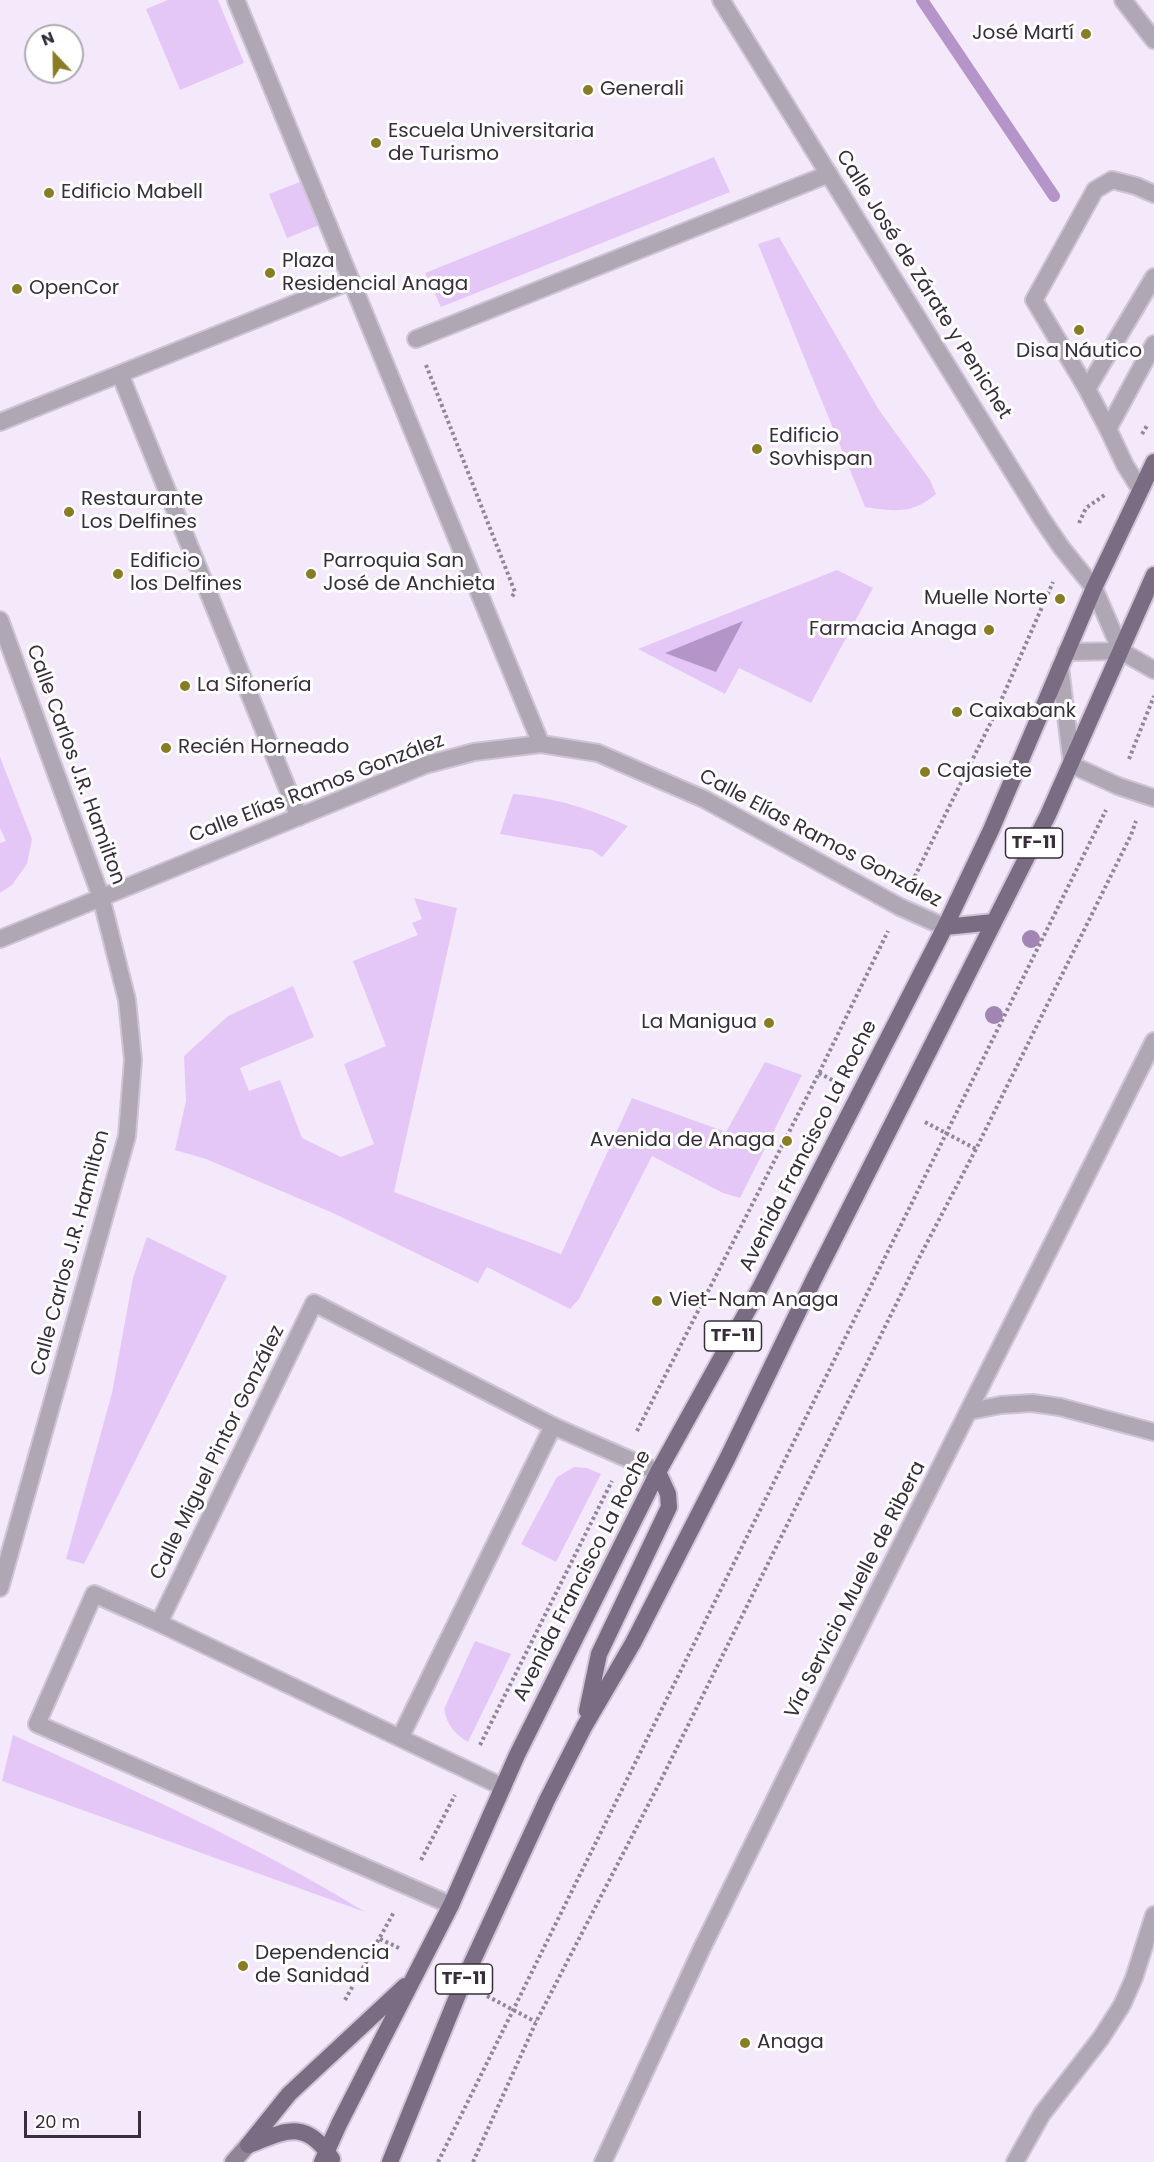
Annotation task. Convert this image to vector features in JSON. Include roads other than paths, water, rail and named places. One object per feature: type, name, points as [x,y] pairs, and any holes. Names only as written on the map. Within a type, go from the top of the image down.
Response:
[{"type":"main road","name":"Avenida Francisco La Roche","points":[[327,2158],[451,1905],[503,1787],[658,1472],[760,1288],[945,927],[991,830],[1094,588],[1154,462]]},
{"type":"main road","points":[[1152,579],[1154,565]]},
{"type":"main road","name":"TF-11","points":[[390,2162],[463,1982],[548,1800],[584,1727],[633,1643],[722,1468],[814,1279],[1072,765],[1152,579]]},
{"type":"main road","points":[[945,927],[994,922]]},
{"type":"main road","points":[[584,1727],[598,1654],[669,1507],[668,1494],[658,1472]]},
{"type":"main road","points":[[232,2162],[289,2094],[413,1980]]},
{"type":"main road","points":[[248,2145],[288,2130],[303,2131],[316,2139],[327,2158]]},
{"type":"street","points":[[236,0],[541,744]]},
{"type":"street","name":"Calle José de Zárate y Penichet","points":[[721,0],[1042,519],[1094,588],[1121,651]]},
{"type":"street","points":[[1123,0],[1154,40]]},
{"type":"street","points":[[416,339],[829,174]]},
{"type":"street","points":[[1140,489],[1125,465],[1087,389],[1034,300],[1095,190],[1112,180],[1136,186],[1154,194]]},
{"type":"street","points":[[1087,389],[1154,277]]},
{"type":"street","points":[[0,422],[351,281]]},
{"type":"street","points":[[1108,429],[1154,344]]},
{"type":"street","points":[[120,374],[299,817]]},
{"type":"street","name":"Calle Carlos J.R. Hamilton","points":[[0,620],[101,897],[127,1000],[132,1060],[127,1136],[0,1588]]},
{"type":"street","points":[[1149,796],[1118,786],[1072,765],[1063,659],[1121,651],[1154,670]]},
{"type":"street","name":"Calle Elías Ramos González","points":[[0,939],[425,765],[474,752],[541,744],[598,753],[704,799],[900,907],[945,927]]},
{"type":"street","name":"Vía Servicio Muelle de Ribera","points":[[603,2162],[708,1935],[1154,1041]]},
{"type":"street","name":"Calle Miguel Pintor González","points":[[159,1623],[314,1303],[553,1426],[658,1472]]},
{"type":"street","points":[[970,1411],[1001,1405],[1032,1403],[1060,1407],[1154,1432]]},
{"type":"street","points":[[400,1738],[553,1426]]},
{"type":"street","points":[[451,1905],[37,1724],[94,1594],[503,1787]]},
{"type":"street","points":[[1015,2162],[1042,2114],[1101,2038],[1122,2005],[1134,1978],[1154,1915]]},
{"type":"waterway","points":[[922,0],[1054,196]]},
{"type":"place","name":"José Martí","points":[[1086,34]]},
{"type":"place","name":"Generali","points":[[588,90]]},
{"type":"place","name":"Escuela Universitaria de Turismo","points":[[376,143]]},
{"type":"place","name":"Edificio Mabell","points":[[49,193]]},
{"type":"place","name":"Plaza Residencial Anaga","points":[[270,273]]},
{"type":"place","name":"OpenCor","points":[[17,289]]},
{"type":"place","name":"Disa Náutico","points":[[1079,330]]},
{"type":"place","name":"Edificio Sovhispan","points":[[757,449]]},
{"type":"place","name":"Restaurante Los Delfines","points":[[69,512]]},
{"type":"place","name":"Edificio los Delfines","points":[[118,574]]},
{"type":"place","name":"Parroquia San José de Anchieta","points":[[311,574]]},
{"type":"place","name":"Muelle Norte","points":[[1060,599]]},
{"type":"place","name":"Farmacia Anaga","points":[[989,630]]},
{"type":"place","name":"La Sifonería","points":[[185,686]]},
{"type":"place","name":"Caixabank","points":[[957,712]]},
{"type":"place","name":"Recién Horneado","points":[[166,748]]},
{"type":"place","name":"Cajasiete","points":[[925,772]]},
{"type":"place","name":"La Manigua","points":[[769,1023]]},
{"type":"place","name":"Avenida de Anaga","points":[[787,1141]]},
{"type":"place","name":"Viet-Nam Anaga","points":[[657,1301]]},
{"type":"place","name":"Dependencia de Sanidad","points":[[243,1966]]},
{"type":"place","name":"Anaga","points":[[745,2043]]}]
